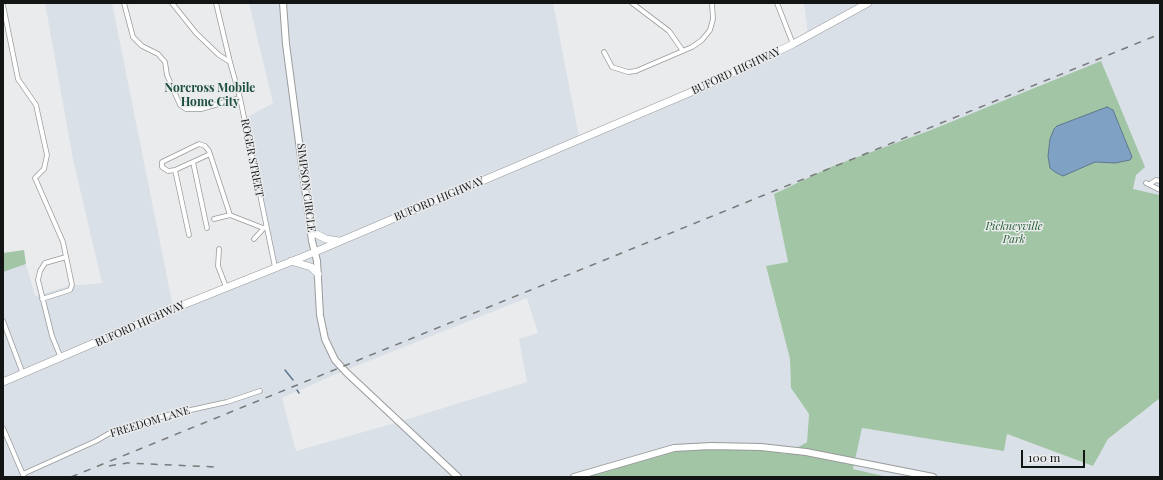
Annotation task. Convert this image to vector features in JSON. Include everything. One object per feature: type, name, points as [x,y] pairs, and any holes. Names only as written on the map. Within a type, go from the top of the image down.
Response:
[{"type":"main road","name":"BUFORD HIGHWAY","points":[[4,383],[226,287],[315,252],[703,87],[793,44],[867,3]]},
{"type":"main road","points":[[312,232],[326,239],[341,241]]},
{"type":"main road","points":[[291,261],[311,267],[318,274]]},
{"type":"street","points":[[124,3],[133,37],[142,46],[158,54],[165,62],[167,76],[180,104],[186,109],[201,109],[240,98]]},
{"type":"street","points":[[172,3],[196,34],[219,55],[230,62]]},
{"type":"street","name":"ROGER STREET","points":[[216,3],[240,98],[265,227],[275,267]]},
{"type":"street","name":"SIMPSON CIRCLE","points":[[283,3],[286,44],[318,274],[320,314],[325,340],[335,360],[404,428],[458,477]]},
{"type":"street","points":[[632,3],[669,31],[683,50]]},
{"type":"street","points":[[604,52],[612,67],[628,72],[636,71],[698,44],[706,35],[712,24],[712,3]]},
{"type":"street","points":[[777,3],[793,44]]},
{"type":"street","points":[[3,5],[18,79],[36,105],[47,155],[44,169],[35,178],[63,242],[72,285],[70,290],[42,299]]},
{"type":"street","points":[[210,154],[175,170],[164,170],[162,162],[199,144],[205,146],[210,154],[230,215]]},
{"type":"street","points":[[193,162],[207,228]]},
{"type":"street","points":[[175,170],[189,235]]},
{"type":"street","points":[[1160,181],[1156,180],[1148,183],[1160,190]]},
{"type":"street","points":[[214,219],[230,215],[265,227],[254,239]]},
{"type":"street","points":[[219,249],[218,266],[226,287]]},
{"type":"street","points":[[61,358],[52,336],[38,280],[40,271],[45,263],[66,257]]},
{"type":"street","points":[[3,321],[23,374]]},
{"type":"street","name":"FREEDOM LANE","points":[[24,476],[96,441],[115,430],[168,415],[227,402],[260,391]]},
{"type":"street","points":[[3,428],[24,476]]},
{"type":"street","points":[[574,477],[674,448],[711,446],[762,447],[806,452],[933,477]]},
{"type":"shaded area","points":[[45,3],[112,3],[173,307],[274,270],[244,119],[273,103],[249,3],[553,3],[579,137],[741,69],[808,35],[804,3],[1160,3],[1160,195],[1133,189],[1136,174],[931,130],[833,166],[774,194],[788,262],[766,267],[790,359],[791,388],[809,414],[807,442],[786,454],[755,449],[584,477],[3,477],[3,272],[26,264],[35,296],[68,286],[102,283],[73,159]],"holes":[[[527,298],[538,333],[519,339],[527,382],[395,423],[296,451],[282,398],[336,374]]]},
{"type":"shaded area","points":[[1160,398],[1160,477],[888,477],[853,469],[861,428],[1004,450],[1007,434],[1093,466],[1108,439]]},
{"type":"green space","name":"Pickneyville Park","points":[[1101,61],[1145,167],[1136,175],[1133,189],[1160,195],[1160,398],[1108,439],[1093,466],[1007,434],[1004,451],[862,428],[853,469],[888,477],[584,477],[675,451],[693,449],[755,449],[786,454],[807,442],[809,414],[791,388],[790,359],[766,266],[788,262],[774,194],[833,166],[931,130]]},
{"type":"green space","points":[[24,250],[26,264],[3,272],[3,253]]},
{"type":"water","points":[[1107,107],[1113,110],[1132,157],[1130,160],[1115,163],[1095,162],[1063,176],[1050,168],[1048,156],[1050,139],[1054,129],[1057,126]]},
{"type":"waterway","points":[[285,370],[293,380]]},
{"type":"railway","points":[[71,477],[1160,34]]},
{"type":"railway","points":[[109,466],[127,463],[216,467]]},
{"type":"district","name":"Norcross Mobile Home City","points":[[210,95]]}]
